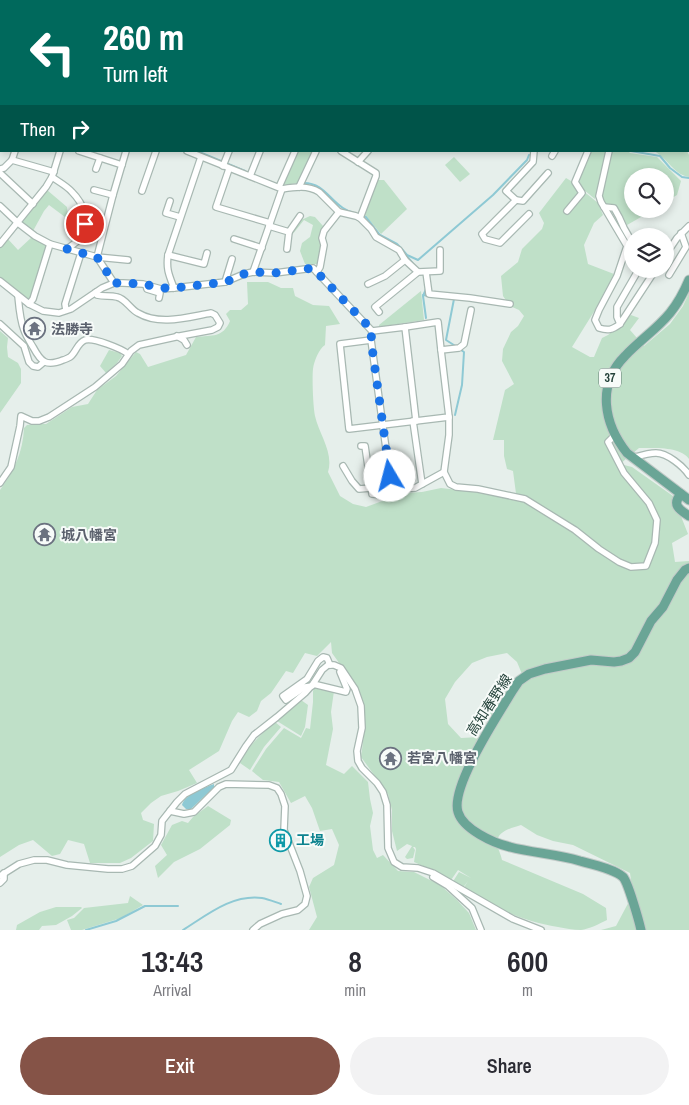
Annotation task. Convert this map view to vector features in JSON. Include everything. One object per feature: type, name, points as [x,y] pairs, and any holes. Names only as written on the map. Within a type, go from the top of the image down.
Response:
[{"type":"main road","name":"37","points":[[689,280],[678,303],[670,313],[625,355],[613,371],[606,398],[609,423],[621,446],[632,458],[689,500]]},
{"type":"main road","points":[[681,494],[676,504],[679,510],[689,516]]},
{"type":"main road","name":"高知春野線","points":[[641,930],[624,878],[617,873],[565,856],[510,847],[493,842],[461,820],[457,811],[456,801],[476,751],[519,682],[529,674],[545,669],[590,660],[614,662],[629,658],[635,652],[651,621],[663,607],[677,580],[689,568]]},
{"type":"street","points":[[15,152],[12,160],[0,171],[33,204]]},
{"type":"street","points":[[1,241],[33,204],[53,175],[58,152]]},
{"type":"street","points":[[82,152],[122,165]]},
{"type":"street","points":[[114,283],[97,257],[126,152]]},
{"type":"street","points":[[142,191],[156,152]]},
{"type":"street","points":[[229,152],[216,207],[289,232]]},
{"type":"street","points":[[250,176],[260,152]]},
{"type":"street","points":[[253,272],[270,225],[281,186],[295,152]]},
{"type":"street","points":[[301,184],[316,152]]},
{"type":"street","points":[[342,152],[376,173],[360,218]]},
{"type":"street","points":[[358,162],[367,152]]},
{"type":"street","points":[[534,152],[533,162],[506,191],[516,200],[523,200],[548,173]]},
{"type":"street","points":[[567,211],[582,193],[575,182],[588,152]]},
{"type":"street","points":[[610,152],[599,196],[627,246],[617,276],[599,310],[596,320],[599,328],[606,330],[620,324],[650,278]]},
{"type":"street","points":[[174,288],[168,273],[168,255],[197,154],[226,167],[281,186],[301,184],[319,192],[339,212],[360,218],[376,237],[399,250],[418,272]]},
{"type":"street","points":[[96,169],[100,158]]},
{"type":"street","points":[[12,160],[53,175],[72,191],[84,208],[86,216],[83,235],[67,249]]},
{"type":"street","points":[[94,190],[113,195]]},
{"type":"street","points":[[516,200],[482,234],[485,239],[500,242],[529,214]]},
{"type":"street","points":[[163,220],[170,201]]},
{"type":"street","points":[[0,206],[35,236],[50,244],[97,257],[128,260]]},
{"type":"street","points":[[604,207],[614,208],[625,228]]},
{"type":"street","points":[[316,272],[320,267],[324,249],[322,238],[324,231],[339,212]]},
{"type":"street","points":[[166,213],[180,218]]},
{"type":"street","points":[[287,249],[289,232],[300,216]]},
{"type":"street","points":[[674,242],[689,226]]},
{"type":"street","points":[[674,268],[686,246],[682,233]]},
{"type":"street","points":[[233,239],[262,248]]},
{"type":"street","points":[[29,304],[33,299],[50,244]]},
{"type":"street","points":[[379,312],[375,307],[418,272],[440,271],[440,250]]},
{"type":"street","points":[[66,310],[65,304],[81,253]]},
{"type":"street","points":[[168,255],[204,264],[207,253]]},
{"type":"street","points":[[226,282],[232,259]]},
{"type":"street","points":[[368,284],[386,276],[406,260]]},
{"type":"street","points":[[0,281],[29,304],[42,311],[59,313],[71,309],[102,288],[114,283],[174,288],[226,282],[253,272],[275,273],[313,268],[372,330],[371,340],[392,492]]},
{"type":"street","points":[[426,272],[429,294],[510,304]]},
{"type":"street","points":[[620,324],[617,317],[617,307],[634,278]]},
{"type":"street","points":[[146,285],[147,289],[160,293],[159,298]]},
{"type":"street","points":[[0,484],[11,467],[21,416],[32,421],[39,421],[48,417],[94,387],[122,364],[128,354],[139,346],[215,329],[220,323],[215,315],[211,313],[164,320],[152,318],[138,314],[118,297],[101,296],[96,292]]},
{"type":"street","points":[[18,296],[24,330],[39,358],[44,362],[56,363],[70,357],[85,340],[98,341],[128,354]]},
{"type":"street","points":[[441,350],[459,348],[464,344],[472,310]]},
{"type":"street","points":[[372,330],[438,322],[449,417],[449,435],[444,472],[450,484],[456,487],[478,489],[525,499],[575,530],[619,562],[631,567],[646,566],[655,543],[657,520],[649,503],[624,474],[608,442],[615,435]]},
{"type":"street","points":[[0,324],[24,346],[29,362],[33,366],[38,366],[44,362]]},
{"type":"street","points":[[405,327],[422,484]]},
{"type":"street","points":[[177,336],[187,344]]},
{"type":"street","points":[[371,340],[340,344],[349,429],[449,417]]},
{"type":"street","points":[[361,446],[365,446],[372,494],[383,495],[415,488],[444,472]]},
{"type":"street","points":[[632,458],[657,453],[674,460],[689,475]]},
{"type":"street","points":[[343,466],[352,481],[359,488],[371,488]]},
{"type":"street","points":[[323,657],[328,658],[334,665],[347,689],[346,692],[313,685],[305,686],[286,700],[283,696],[307,679],[318,661],[323,657]]},
{"type":"street","points":[[0,883],[4,879],[2,874],[19,864],[34,860],[48,860],[67,865],[108,869],[132,866],[155,846],[161,835],[162,821],[177,802],[186,794],[231,770],[254,735],[305,693],[328,664],[341,668],[355,689],[362,706],[362,728],[357,751],[358,760],[362,768],[383,792],[387,804],[388,848],[394,862],[402,867],[418,868],[433,873],[513,919],[541,930]]},
{"type":"street","points":[[170,811],[184,814],[194,812],[219,787],[226,784],[269,785],[277,788],[286,806],[284,830],[300,871],[307,896],[305,904],[298,910],[282,914],[260,924],[253,930]]},
{"type":"street","points":[[418,868],[448,886],[472,908],[481,930]]},
{"type":"green space","points":[[298,152],[314,152],[299,183],[283,185]]},
{"type":"green space","points":[[592,152],[606,152],[595,199],[584,190],[579,181]]},
{"type":"green space","points":[[612,152],[629,152],[657,157],[668,168],[624,168],[624,218],[639,218],[627,225],[613,204],[605,204],[602,195]]},
{"type":"green space","points":[[655,152],[688,152],[689,177],[677,172]]},
{"type":"green space","points":[[454,157],[470,174],[460,182],[445,165]]},
{"type":"green space","points":[[674,174],[681,181],[677,195],[674,197]]},
{"type":"green space","points":[[566,178],[598,203],[603,215],[594,223],[584,245],[588,264],[614,274],[572,347],[590,357],[594,357],[602,338],[631,315],[639,318],[630,330],[644,346],[670,324],[683,306],[689,293],[689,459],[680,452],[673,450],[639,448],[620,464],[632,467],[673,496],[688,534],[672,543],[675,562],[689,561],[689,930],[601,930],[616,926],[633,894],[630,873],[573,845],[537,835],[521,825],[505,831],[499,836],[497,844],[502,860],[583,894],[606,908],[607,920],[578,930],[532,921],[498,908],[463,889],[468,881],[462,889],[452,883],[459,872],[471,878],[458,870],[451,880],[414,862],[416,849],[415,847],[413,847],[415,850],[413,858],[407,859],[405,857],[412,846],[407,844],[397,851],[392,831],[392,810],[388,794],[361,757],[365,727],[364,705],[357,688],[332,653],[331,642],[317,656],[305,653],[293,673],[286,671],[271,693],[261,701],[257,711],[249,717],[238,712],[219,751],[189,770],[197,783],[161,796],[141,813],[143,820],[154,824],[153,841],[131,858],[120,863],[90,863],[84,844],[68,840],[60,854],[52,856],[33,840],[19,845],[0,857],[0,490],[10,476],[17,461],[22,445],[24,428],[27,425],[46,424],[72,407],[88,404],[97,390],[116,376],[136,352],[140,354],[148,367],[186,355],[196,337],[212,336],[220,333],[230,321],[226,314],[230,310],[241,310],[248,304],[247,282],[268,282],[281,288],[293,288],[295,296],[313,305],[329,306],[340,324],[326,326],[325,345],[316,359],[313,369],[313,399],[317,423],[328,451],[328,472],[340,496],[353,504],[366,507],[404,493],[441,488],[476,492],[517,501],[513,471],[507,469],[504,456],[504,440],[493,440],[505,390],[514,384],[502,361],[503,349],[511,332],[518,326],[524,316],[519,310],[510,306],[503,296],[501,276],[518,262],[522,249],[542,229],[544,223],[539,213]],"holes":[[[507,653],[517,662],[522,674],[494,688],[485,705],[495,724],[480,737],[461,738],[448,724],[445,699],[455,682],[472,663],[487,657]]]},
{"type":"green space","points":[[377,180],[384,180],[407,209],[381,234],[365,215]]},
{"type":"green space","points":[[47,190],[67,207],[68,216],[65,217],[49,205],[33,231],[21,222]]},
{"type":"green space","points":[[310,216],[315,217],[323,226],[319,240],[322,246],[318,264],[305,264],[300,251],[302,243],[310,237],[313,225],[304,220],[292,235],[299,221]]},
{"type":"green space","points":[[32,237],[48,246],[29,300],[0,278],[0,247],[7,238],[18,250]]},
{"type":"green space","points":[[421,291],[424,320],[379,327],[379,325]]},
{"type":"green space","points":[[0,331],[8,338],[8,357],[18,363],[21,369],[21,383],[0,413]]},
{"type":"green space","points":[[109,350],[120,353],[122,356],[106,373],[100,366]]},
{"type":"green space","points":[[315,687],[334,691],[331,712],[333,729],[326,765],[344,774],[352,766],[368,782],[373,813],[370,826],[373,850],[377,858],[383,855],[398,871],[414,872],[440,885],[469,913],[476,930],[309,930],[317,917],[309,887],[313,878],[334,865],[339,845],[332,829],[320,831],[312,808],[305,796],[291,803],[279,782],[263,780],[252,771],[266,749],[284,728],[301,738],[306,728],[310,729],[313,691]]},
{"type":"green space","points":[[301,700],[308,705],[305,727],[301,736],[277,721]]},
{"type":"green space","points":[[275,722],[281,727],[264,747],[250,770],[240,763],[255,741]]},
{"type":"green space","points":[[208,806],[231,820],[230,825],[200,849],[174,862],[158,878],[155,866],[167,855],[161,845],[172,825],[182,821],[188,823]]},
{"type":"green space","points":[[130,896],[143,905],[121,918],[82,930],[71,930],[67,920],[74,918],[84,908],[128,903]]},
{"type":"green space","points":[[56,907],[82,908],[56,925],[42,926],[39,930],[16,930],[17,925],[40,912]]},
{"type":"water","points":[[214,784],[214,787],[191,809],[186,809],[182,805],[191,795]]},
{"type":"waterway","points":[[199,152],[245,171]]},
{"type":"waterway","points":[[637,152],[660,156],[670,168],[682,177],[689,178]]},
{"type":"waterway","points":[[363,216],[366,217],[380,235],[397,244],[407,255],[418,260],[493,195],[527,160],[529,155]]},
{"type":"waterway","points":[[304,183],[316,186],[343,208],[354,213]]},
{"type":"waterway","points":[[407,256],[415,266]]},
{"type":"waterway","points":[[426,289],[423,296],[426,318]]},
{"type":"waterway","points":[[423,295],[429,296]]},
{"type":"waterway","points":[[451,299],[454,299],[446,340],[457,347]]},
{"type":"waterway","points":[[455,415],[462,385],[464,352],[461,350]]},
{"type":"waterway","points":[[183,930],[220,907],[240,899],[262,898],[281,904]]},
{"type":"waterway","points":[[86,930],[116,921],[145,906],[178,906]]},
{"type":"place","name":"法勝寺","points":[[35,329]]},
{"type":"place","name":"城八幡宮","points":[[45,535]]},
{"type":"place","name":"若宮八幡宮","points":[[391,758]]},
{"type":"place","name":"工場","points":[[280,840]]},
{"type":"route","points":[[85,224],[83,235],[67,249],[97,257],[114,283],[174,288],[226,282],[253,272],[275,273],[313,268],[372,330],[371,340],[390,476]]}]
